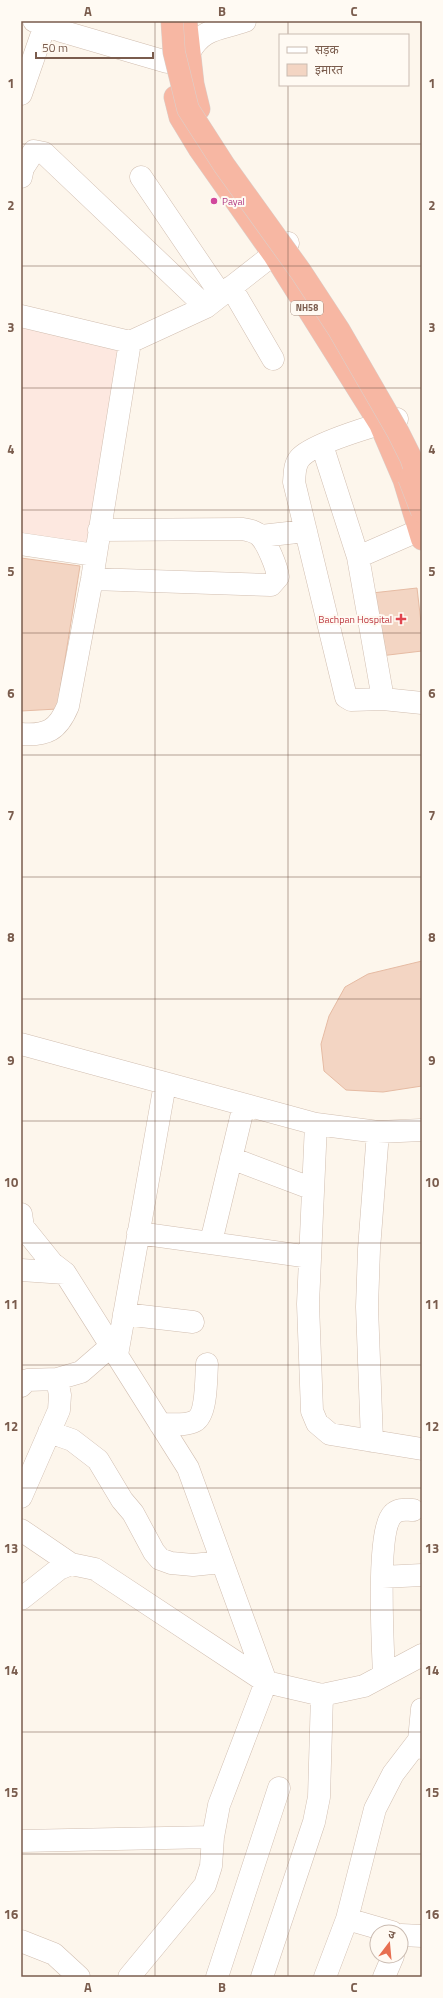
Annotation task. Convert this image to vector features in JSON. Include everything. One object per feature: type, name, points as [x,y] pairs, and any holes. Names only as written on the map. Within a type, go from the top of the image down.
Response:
[{"type":"highway","name":"NH58","points":[[163,21],[167,62],[180,117],[200,150],[286,263],[389,422],[404,480],[421,527]]},
{"type":"highway","points":[[172,21],[174,52],[188,109],[224,165],[301,272],[338,330],[398,432],[411,458],[422,491]]},
{"type":"highway","name":"NH58","points":[[186,21],[193,84],[199,109],[286,263],[389,422],[422,468]]},
{"type":"highway","points":[[286,263],[374,403],[394,440],[421,527]]},
{"type":"street","points":[[189,53],[196,41],[207,32],[245,21]]},
{"type":"street","points":[[21,94],[39,23],[167,62]]},
{"type":"street","points":[[22,171],[34,151],[44,153],[219,296]]},
{"type":"street","points":[[141,177],[219,296],[273,359]]},
{"type":"street","points":[[21,316],[130,342],[286,263]]},
{"type":"street","points":[[21,734],[38,735],[55,728],[64,716],[68,706],[92,579],[130,342]]},
{"type":"street","points":[[389,422],[322,445],[305,453],[295,467],[294,482],[346,697],[351,700],[383,699],[422,703]]},
{"type":"street","points":[[322,445],[358,557],[383,699]]},
{"type":"street","points":[[358,557],[421,527]]},
{"type":"street","points":[[92,579],[271,585],[278,577],[277,569],[261,536],[253,531],[242,529],[99,530]]},
{"type":"street","points":[[261,536],[306,531]]},
{"type":"street","points":[[21,544],[95,555]]},
{"type":"street","points":[[21,1044],[316,1124],[378,1132],[422,1130]]},
{"type":"street","points":[[21,1386],[27,1380],[57,1379],[80,1372],[114,1351],[124,1314],[165,1084]]},
{"type":"street","points":[[211,1242],[244,1105]]},
{"type":"street","points":[[316,1124],[308,1304],[312,1411],[317,1423],[330,1434],[422,1449]]},
{"type":"street","points":[[372,1441],[367,1307],[369,1249],[378,1132]]},
{"type":"street","points":[[231,1158],[313,1189]]},
{"type":"street","points":[[22,1223],[52,1263],[65,1273],[188,1468],[266,1682],[219,1805],[213,1837],[211,1866],[205,1885],[129,1977]]},
{"type":"street","points":[[138,1233],[310,1257]]},
{"type":"street","points":[[21,1270],[65,1273]]},
{"type":"street","points":[[124,1314],[193,1322]]},
{"type":"street","points":[[160,1424],[183,1424],[194,1422],[201,1416],[204,1405],[207,1364]]},
{"type":"street","points":[[21,1497],[59,1410],[60,1395],[57,1379]]},
{"type":"street","points":[[49,1432],[72,1440],[98,1460],[122,1500],[133,1513],[154,1552],[160,1559],[172,1563],[192,1565],[222,1562]]},
{"type":"street","points":[[384,1675],[382,1577],[387,1523],[393,1514],[401,1509],[413,1510]]},
{"type":"street","points":[[21,1530],[71,1564],[95,1569],[266,1682],[322,1696],[364,1686],[422,1656]]},
{"type":"street","points":[[21,1599],[59,1569],[71,1564]]},
{"type":"street","points":[[382,1577],[422,1575]]},
{"type":"street","points":[[262,1977],[315,1816],[319,1797],[322,1696]]},
{"type":"street","points":[[325,1977],[334,1957],[347,1919],[375,1809],[393,1774],[421,1744],[422,1709]]},
{"type":"street","points":[[217,1977],[279,1788]]},
{"type":"street","points":[[23,1847],[213,1837]]},
{"type":"street","points":[[347,1919],[369,1925]]},
{"type":"street","points":[[409,1935],[422,1936]]},
{"type":"street","points":[[21,1941],[54,1954],[79,1977]]},
{"type":"street","points":[[384,1977],[390,1964]]},
{"type":"shaded area","points":[[21,324],[122,350],[89,544],[21,534]]},
{"type":"building","points":[[21,558],[80,566],[57,709],[21,711]]},
{"type":"building","points":[[417,588],[422,631],[422,651],[380,656],[372,593]]},
{"type":"building","points":[[422,961],[422,1086],[383,1092],[346,1090],[324,1071],[321,1044],[329,1016],[345,987],[368,974]]},
{"type":"place","name":"Payal","points":[[214,201]]},
{"type":"place","name":"Bachpan Hospital","points":[[401,619]]}]
